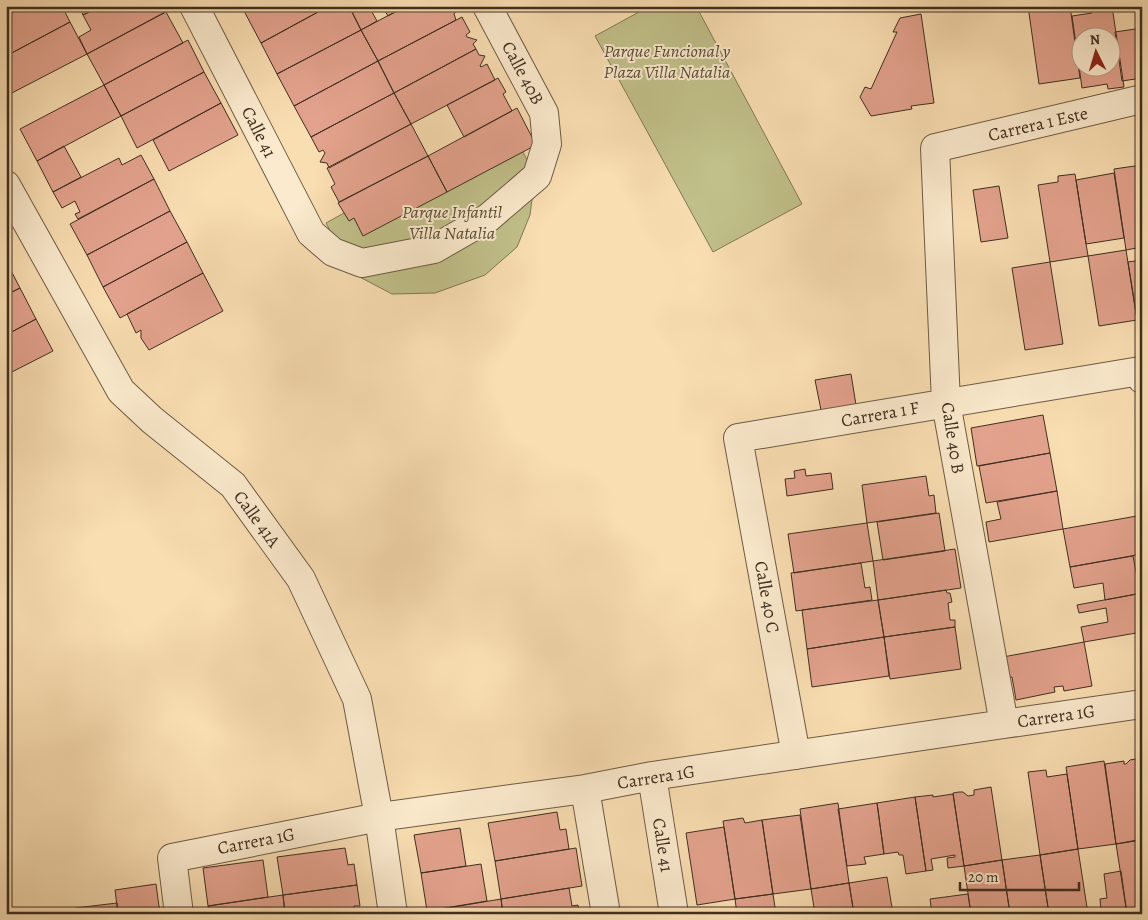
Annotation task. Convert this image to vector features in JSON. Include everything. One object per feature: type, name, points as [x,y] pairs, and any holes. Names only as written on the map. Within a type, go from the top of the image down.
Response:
[{"type":"street","name":"Calle 41","points":[[194,6],[311,233],[333,252],[362,263],[434,249],[488,218],[537,176],[547,144]]},
{"type":"street","name":"Calle 40B","points":[[486,6],[544,113],[547,144]]},
{"type":"street","name":"Carrera 1 Este","points":[[935,148],[1142,99]]},
{"type":"street","name":"Calle 40 B","points":[[935,148],[946,403],[1004,724]]},
{"type":"street","name":"Calle 41A","points":[[6,185],[121,391],[152,420],[233,485],[301,579],[357,699],[379,817],[393,914]]},
{"type":"street","name":"Carrera 1 F","points":[[738,438],[946,403],[1141,375]]},
{"type":"street","name":"Calle 40 C","points":[[738,438],[796,755]]},
{"type":"street","name":"Carrera 1G","points":[[179,914],[172,858],[379,817],[585,789],[652,776],[1142,704]]},
{"type":"street","name":"Calle 41","points":[[652,776],[674,914]]},
{"type":"street","points":[[585,789],[606,914]]},
{"type":"green space","name":"Parque Funcional y Plaza Villa Natalia","points":[[650,6],[696,6],[802,204],[713,252],[595,36]]},
{"type":"green space","name":"Parque Infantil Villa Natalia","points":[[508,122],[535,176],[530,215],[517,247],[485,275],[435,293],[392,294],[354,274],[326,223]]},
{"type":"building","points":[[6,6],[25,6],[6,16]]},
{"type":"building","points":[[25,6],[62,6],[70,22],[6,56],[6,16]]},
{"type":"building","points":[[79,6],[101,6],[83,15]]},
{"type":"building","points":[[101,6],[165,6],[167,11],[87,54],[79,37],[91,30],[83,15]]},
{"type":"building","points":[[241,6],[254,6],[244,11]]},
{"type":"building","points":[[254,6],[329,6],[261,43],[244,11]]},
{"type":"building","points":[[329,6],[349,6],[361,30],[277,74],[261,43]]},
{"type":"building","points":[[349,6],[382,6],[372,12],[377,21],[361,30]]},
{"type":"building","points":[[382,6],[406,6],[388,16]]},
{"type":"building","points":[[406,6],[450,6],[457,10],[454,14],[456,20],[378,61],[361,30]]},
{"type":"building","points":[[1028,6],[1070,6],[1073,28],[1070,28],[1070,78],[1080,78],[1039,84]]},
{"type":"building","points":[[1091,6],[1112,6],[1115,28],[1074,28],[1072,16],[1092,13]]},
{"type":"building","points":[[166,12],[183,43],[104,85],[87,54]]},
{"type":"building","points":[[921,14],[934,103],[911,106],[912,109],[871,116],[860,97],[865,87],[871,89],[897,32],[893,32],[900,18]]},
{"type":"building","points":[[462,17],[470,32],[466,35],[467,37],[477,40],[473,44],[476,49],[394,93],[378,61]]},
{"type":"building","points":[[70,22],[87,54],[6,96],[6,56]]},
{"type":"building","points":[[1142,28],[1142,78],[1122,81],[1120,31]]},
{"type":"building","points":[[361,30],[378,61],[294,106],[277,74]]},
{"type":"building","points":[[188,40],[204,72],[121,116],[104,85]]},
{"type":"building","points":[[476,49],[479,55],[485,56],[480,66],[487,64],[495,80],[411,124],[394,93]]},
{"type":"building","points":[[1120,60],[1124,87],[1108,89],[1107,84],[1082,88],[1081,78],[1120,78]]},
{"type":"building","points":[[378,61],[394,93],[311,137],[294,106]]},
{"type":"building","points":[[204,72],[221,103],[137,148],[121,116]]},
{"type":"building","points":[[498,78],[506,92],[503,94],[512,111],[464,137],[447,105]]},
{"type":"building","points":[[104,85],[121,116],[37,161],[20,129]]},
{"type":"building","points":[[394,93],[411,124],[329,168],[327,163],[320,162],[325,153],[323,150],[319,152],[311,137]]},
{"type":"building","points":[[221,103],[238,135],[169,171],[153,140]]},
{"type":"building","points":[[517,108],[536,145],[447,192],[428,156]]},
{"type":"building","points":[[411,124],[428,156],[339,202],[331,187],[335,184],[327,168]]},
{"type":"building","points":[[64,146],[81,177],[53,192],[37,161]]},
{"type":"building","points":[[141,155],[154,179],[78,219],[75,214],[80,212],[75,201],[62,208],[53,192],[119,158],[122,165]]},
{"type":"building","points":[[428,156],[447,192],[363,236],[354,218],[349,221],[338,203]]},
{"type":"building","points":[[1142,165],[1142,247],[1126,250],[1114,169]]},
{"type":"building","points":[[1114,173],[1124,238],[1086,244],[1076,180]]},
{"type":"building","points":[[1075,174],[1088,256],[1050,262],[1038,185],[1058,182],[1058,176]]},
{"type":"building","points":[[154,179],[170,211],[87,255],[70,224]]},
{"type":"building","points":[[999,186],[1008,238],[981,242],[973,190]]},
{"type":"building","points":[[170,211],[187,242],[103,287],[87,255]]},
{"type":"building","points":[[187,242],[203,273],[120,318],[103,287]]},
{"type":"building","points":[[1126,250],[1137,320],[1099,326],[1088,256]]},
{"type":"building","points":[[1142,260],[1142,325],[1138,325],[1128,262]]},
{"type":"building","points":[[6,261],[20,288],[6,295]]},
{"type":"building","points":[[1050,262],[1063,344],[1025,350],[1012,268]]},
{"type":"building","points":[[203,273],[223,311],[149,350],[141,338],[141,330],[136,333],[127,314]]},
{"type":"building","points":[[20,288],[36,319],[6,335],[6,295]]},
{"type":"building","points":[[36,319],[53,351],[6,375],[6,335]]},
{"type":"building","points":[[851,374],[856,405],[821,410],[815,380]]},
{"type":"building","points":[[1043,415],[1050,453],[977,466],[971,428]]},
{"type":"building","points":[[1050,453],[1057,491],[986,503],[979,466]]},
{"type":"building","points":[[805,469],[806,476],[831,473],[833,489],[787,496],[785,479],[795,478],[794,471]]},
{"type":"building","points":[[926,476],[929,496],[934,495],[936,513],[867,523],[862,485]]},
{"type":"building","points":[[1057,491],[1063,529],[989,542],[986,522],[1001,519],[997,502]]},
{"type":"building","points":[[939,513],[945,551],[883,560],[877,522]]},
{"type":"building","points":[[1137,516],[1142,541],[1142,554],[1070,567],[1063,529]]},
{"type":"building","points":[[867,523],[873,561],[794,573],[788,534]]},
{"type":"building","points":[[955,549],[961,588],[878,600],[873,561]]},
{"type":"building","points":[[1133,556],[1137,577],[1142,576],[1142,593],[1105,600],[1103,583],[1074,588],[1070,567]]},
{"type":"building","points":[[861,563],[865,588],[870,587],[872,600],[796,611],[791,573]]},
{"type":"building","points":[[946,590],[947,593],[950,593],[952,602],[948,603],[950,620],[955,620],[955,627],[884,637],[878,600]]},
{"type":"building","points":[[1142,593],[1142,632],[1084,642],[1081,627],[1108,622],[1106,608],[1079,613],[1077,605]]},
{"type":"building","points":[[878,600],[884,637],[807,649],[802,610]]},
{"type":"building","points":[[955,627],[961,669],[890,679],[884,637]]},
{"type":"building","points":[[884,637],[889,676],[812,687],[807,649]]},
{"type":"building","points":[[1084,642],[1092,686],[1064,691],[1063,686],[1054,687],[1055,692],[1016,700],[1012,677],[1006,678],[1003,657]]},
{"type":"building","points":[[1135,759],[1142,762],[1142,840],[1116,844],[1105,764],[1124,761],[1124,764],[1126,764],[1130,760]]},
{"type":"building","points":[[1104,761],[1116,844],[1078,849],[1066,767]]},
{"type":"building","points":[[1046,770],[1047,777],[1067,774],[1078,849],[1040,855],[1028,772]]},
{"type":"building","points":[[991,787],[1002,860],[964,866],[953,793],[963,792],[968,796],[974,795],[974,790]]},
{"type":"building","points":[[953,794],[964,866],[948,868],[947,858],[955,857],[955,855],[931,859],[933,870],[926,871],[915,797]]},
{"type":"building","points":[[915,797],[926,871],[906,874],[903,855],[899,855],[898,852],[884,854],[877,803]]},
{"type":"building","points":[[838,803],[849,883],[811,889],[800,809]]},
{"type":"building","points":[[877,803],[884,854],[864,857],[866,864],[847,866],[838,809]]},
{"type":"building","points":[[557,812],[560,830],[566,829],[569,849],[495,861],[488,823]]},
{"type":"building","points":[[800,815],[811,889],[773,894],[762,820]]},
{"type":"building","points":[[743,818],[745,823],[762,820],[773,894],[735,899],[723,821]]},
{"type":"building","points":[[724,827],[735,899],[697,905],[686,833]]},
{"type":"building","points":[[460,828],[466,866],[421,873],[414,835]]},
{"type":"building","points":[[1142,840],[1142,914],[1127,914],[1116,844]]},
{"type":"building","points":[[345,848],[348,865],[354,864],[357,885],[283,895],[277,857]]},
{"type":"building","points":[[576,848],[582,886],[501,899],[495,861]]},
{"type":"building","points":[[1078,849],[1088,914],[1049,914],[1040,855]]},
{"type":"building","points":[[1040,855],[1049,914],[1010,914],[1002,860]]},
{"type":"building","points":[[263,860],[268,897],[208,906],[203,868]]},
{"type":"building","points":[[1002,860],[1010,914],[971,914],[964,866]]},
{"type":"building","points":[[481,864],[487,901],[427,911],[421,873]]},
{"type":"building","points":[[1121,871],[1127,914],[1109,914],[1109,909],[1101,910],[1100,899],[1107,898],[1104,874]]},
{"type":"building","points":[[887,877],[893,914],[854,914],[849,883]]},
{"type":"building","points":[[849,883],[854,914],[815,914],[811,889]]},
{"type":"building","points":[[156,884],[160,914],[118,914],[115,890]]},
{"type":"building","points":[[357,885],[360,906],[354,906],[355,914],[285,914],[283,895]]},
{"type":"building","points":[[569,888],[572,906],[578,905],[579,914],[534,914],[534,912],[503,914],[501,899]]},
{"type":"building","points":[[773,894],[776,914],[737,914],[735,899]]},
{"type":"building","points":[[968,894],[971,914],[932,914],[930,899]]},
{"type":"building","points":[[283,895],[285,914],[210,914],[208,906]]},
{"type":"building","points":[[501,899],[503,914],[418,913]]},
{"type":"building","points":[[117,903],[118,914],[76,914],[75,908]]},
{"type":"building","points":[[805,910],[806,914],[779,914]]}]
